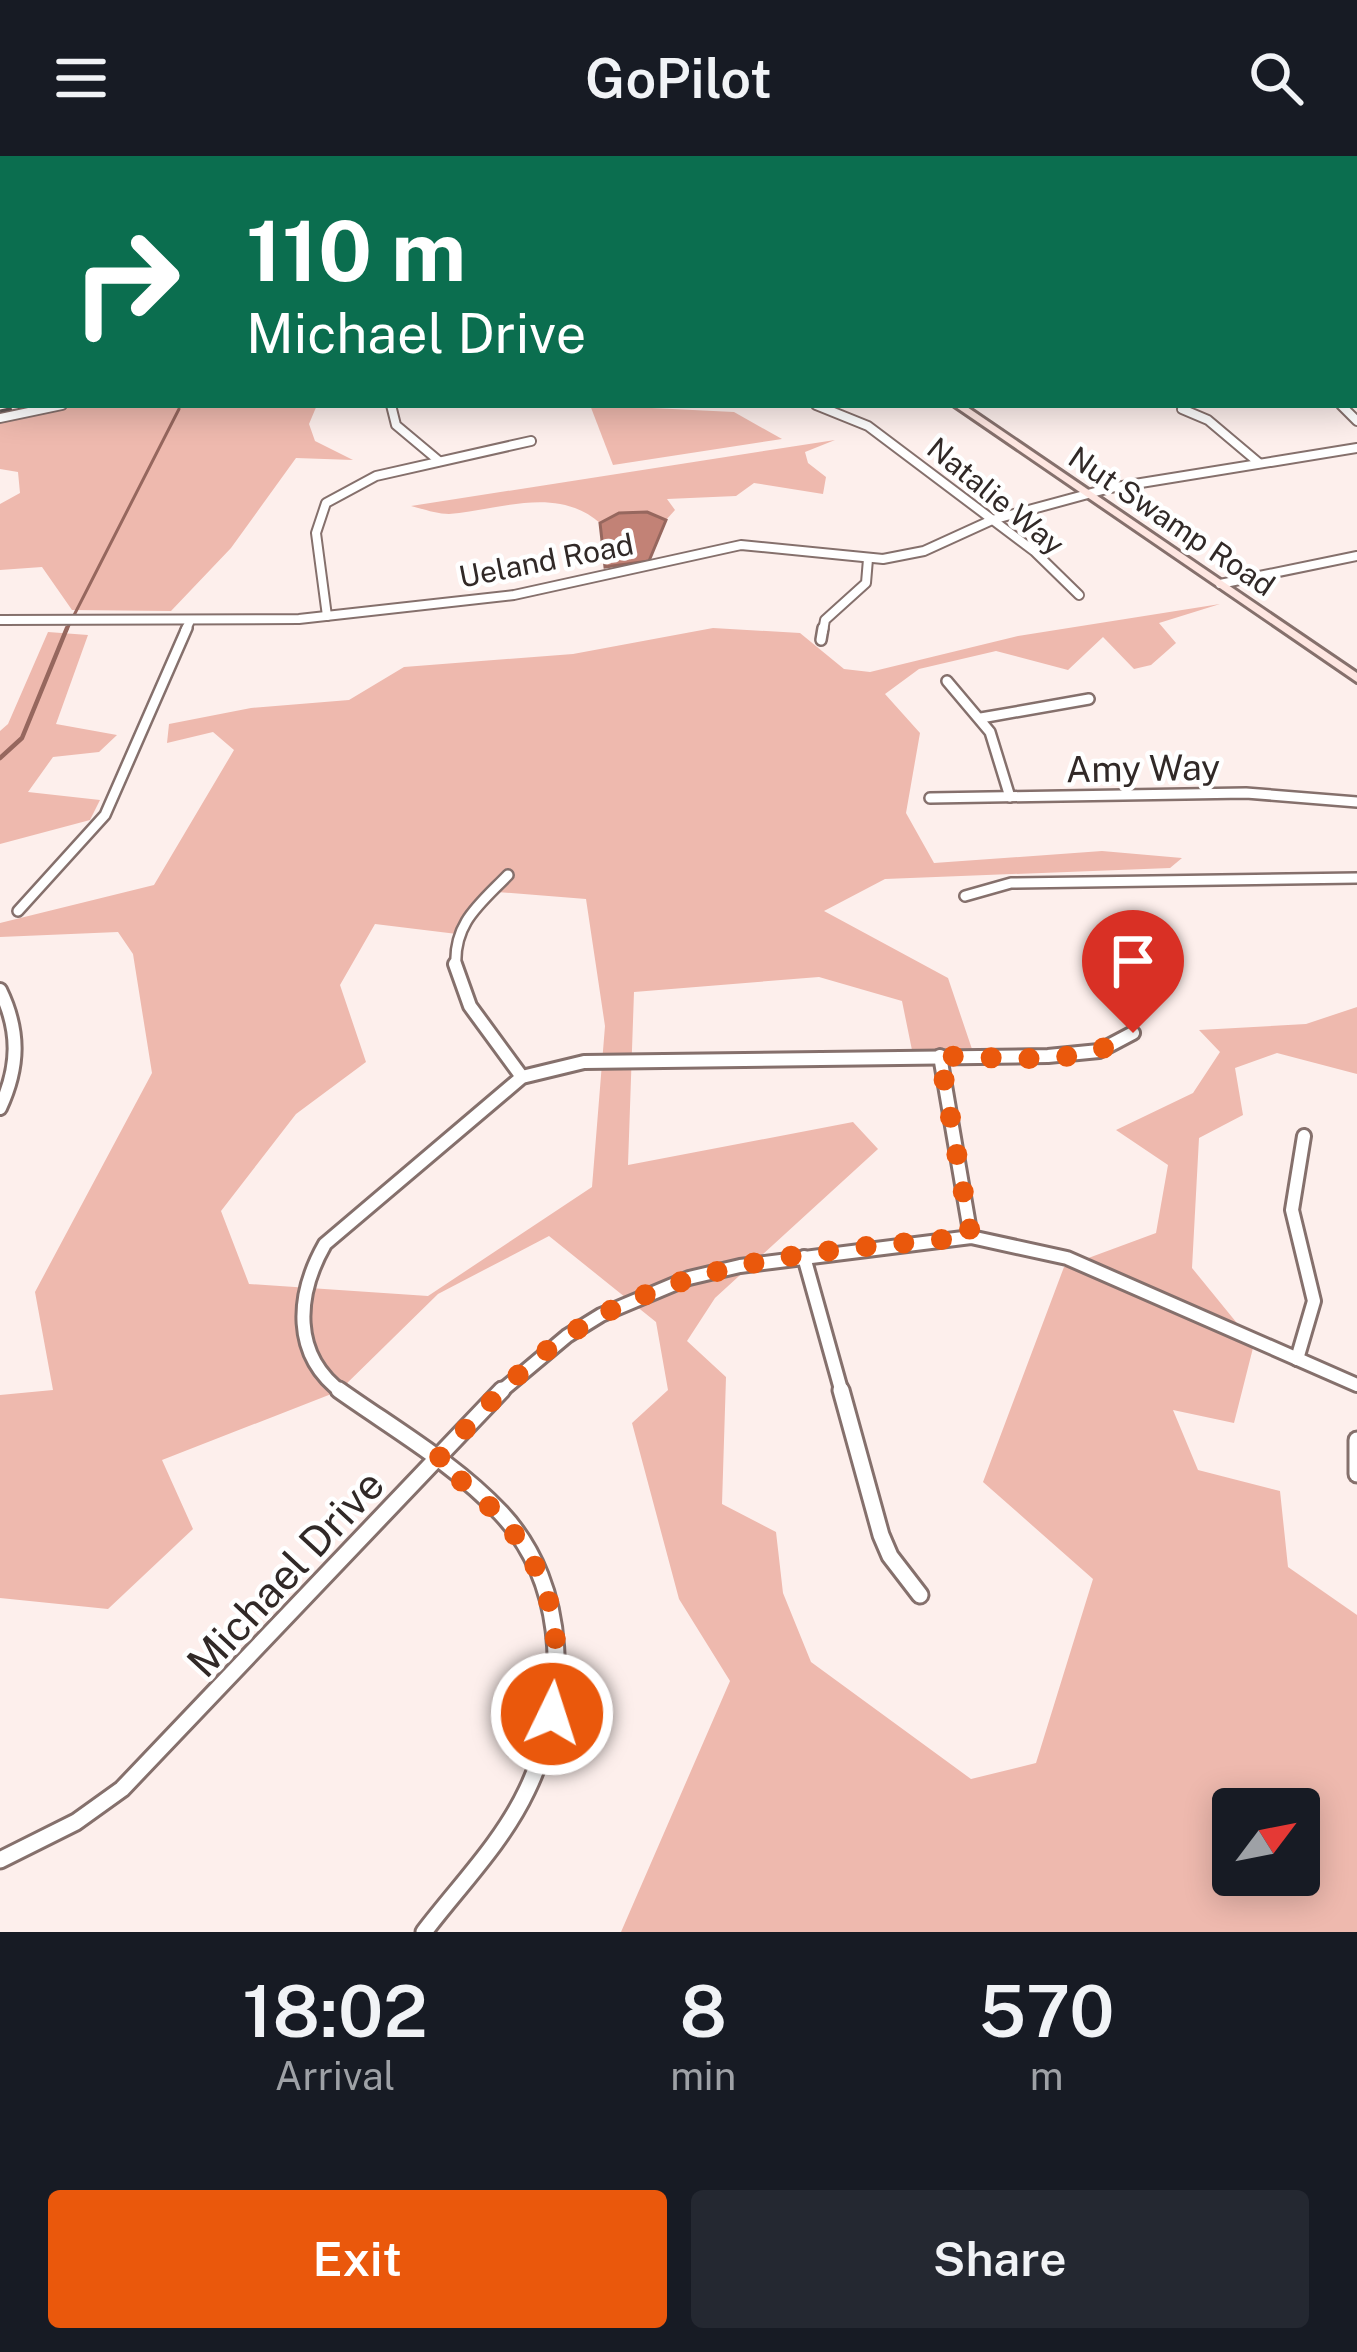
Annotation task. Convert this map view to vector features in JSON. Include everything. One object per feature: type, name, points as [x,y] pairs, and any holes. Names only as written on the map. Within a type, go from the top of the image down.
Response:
[{"type":"main road","name":"Nut Swamp Road","points":[[962,408],[1357,678]]},
{"type":"street","points":[[0,418],[48,408]]},
{"type":"street","points":[[393,408],[396,425],[439,461]]},
{"type":"street","name":"Natalie Way","points":[[823,408],[868,426],[1045,560],[1079,595]]},
{"type":"street","points":[[1182,409],[1208,420],[1259,463]]},
{"type":"street","points":[[327,616],[317,524],[322,509],[358,483],[531,441]]},
{"type":"street","name":"Ueland Road","points":[[0,620],[189,623],[327,616],[514,595],[741,545],[868,560],[923,551],[992,520],[1088,493],[1357,448]]},
{"type":"street","points":[[1220,584],[1357,556]]},
{"type":"street","points":[[820,640],[825,620],[866,584],[868,560]]},
{"type":"street","points":[[18,911],[34,884],[86,841],[105,815],[189,623]]},
{"type":"street","points":[[946,681],[982,718],[994,738],[1010,797]]},
{"type":"street","points":[[982,718],[1089,699]]},
{"type":"street","name":"Amy Way","points":[[930,798],[1246,793],[1357,802]]},
{"type":"street","points":[[508,875],[461,925],[456,948],[471,1011],[522,1077]]},
{"type":"street","points":[[965,896],[1011,884],[1357,878]]},
{"type":"street","points":[[0,990],[12,1011],[18,1051],[0,1108]]},
{"type":"street","points":[[424,1932],[527,1790],[547,1735],[557,1670],[548,1600],[528,1550],[504,1516],[328,1382],[302,1335],[297,1312],[302,1294],[316,1257],[338,1229],[522,1077],[584,1062],[1084,1053],[1110,1048],[1133,1033]]},
{"type":"street","points":[[940,1056],[971,1237]]},
{"type":"street","points":[[1297,1359],[1315,1301],[1292,1210],[1304,1136]]},
{"type":"street","name":"Michael Drive","points":[[0,1860],[63,1830],[122,1789],[523,1370],[601,1315],[689,1278],[804,1257],[971,1237],[1067,1258],[1357,1385]]},
{"type":"street","points":[[804,1257],[881,1535],[890,1556],[920,1595]]},
{"type":"street","points":[[1357,1440],[1357,1474]]},
{"type":"shaded area","points":[[64,408],[316,408],[309,424],[315,441],[353,460],[296,458],[231,548],[171,611],[72,610],[42,567],[0,570],[0,504],[20,493],[18,472],[0,469],[0,420]]},
{"type":"shaded area","points":[[591,408],[734,412],[782,439],[613,465]]},
{"type":"shaded area","points":[[835,440],[805,452],[808,463],[826,477],[823,494],[754,483],[736,496],[667,499],[675,510],[666,520],[633,512],[600,523],[565,505],[546,502],[449,514],[411,506]]},
{"type":"shaded area","points":[[647,512],[666,520],[649,561],[605,567],[600,523],[619,513]]},
{"type":"shaded area","points":[[1220,604],[1159,623],[1176,643],[1151,665],[1134,669],[1103,637],[1068,670],[996,651],[919,669],[885,694],[920,733],[906,813],[934,863],[1102,851],[1182,858],[1170,868],[885,879],[824,911],[948,978],[975,1058],[914,1060],[902,1001],[819,977],[634,992],[628,1165],[853,1122],[878,1149],[715,1298],[687,1341],[726,1377],[722,1504],[776,1532],[783,1593],[811,1662],[971,1779],[1036,1763],[1093,1579],[983,1482],[1064,1267],[1156,1233],[1168,1165],[1116,1130],[1193,1093],[1220,1052],[1199,1030],[1306,1024],[1357,1007],[1357,1074],[1277,1053],[1235,1068],[1243,1115],[1199,1138],[1192,1268],[1254,1344],[1234,1423],[1173,1410],[1198,1470],[1280,1491],[1288,1567],[1357,1615],[1357,1932],[621,1932],[730,1681],[679,1599],[632,1423],[668,1390],[656,1322],[549,1236],[438,1294],[339,1391],[162,1460],[193,1529],[108,1609],[0,1598],[0,1395],[53,1390],[35,1292],[152,1073],[133,954],[118,932],[0,937],[0,923],[154,885],[234,750],[213,732],[167,743],[169,724],[251,708],[349,700],[404,667],[573,654],[713,628],[800,633],[844,669],[870,672],[1018,636]],"holes":[[[497,892],[586,899],[605,1026],[592,1187],[428,1296],[249,1284],[221,1211],[296,1114],[366,1062],[340,985],[375,924],[457,934]]]},
{"type":"shaded area","points":[[48,632],[88,635],[56,724],[117,735],[99,752],[53,757],[28,792],[100,800],[90,820],[0,844],[0,731],[8,724]]},
{"type":"waterway","points":[[66,631],[179,409]]},
{"type":"waterway","points":[[0,758],[22,738],[67,628]]},
{"type":"railway","points":[[0,411],[14,408]]},
{"type":"route","points":[[552,1714],[556,1643],[543,1582],[504,1516],[436,1461],[523,1370],[601,1315],[652,1291],[740,1266],[971,1237],[940,1056],[1084,1053],[1110,1048],[1133,1033]]}]
